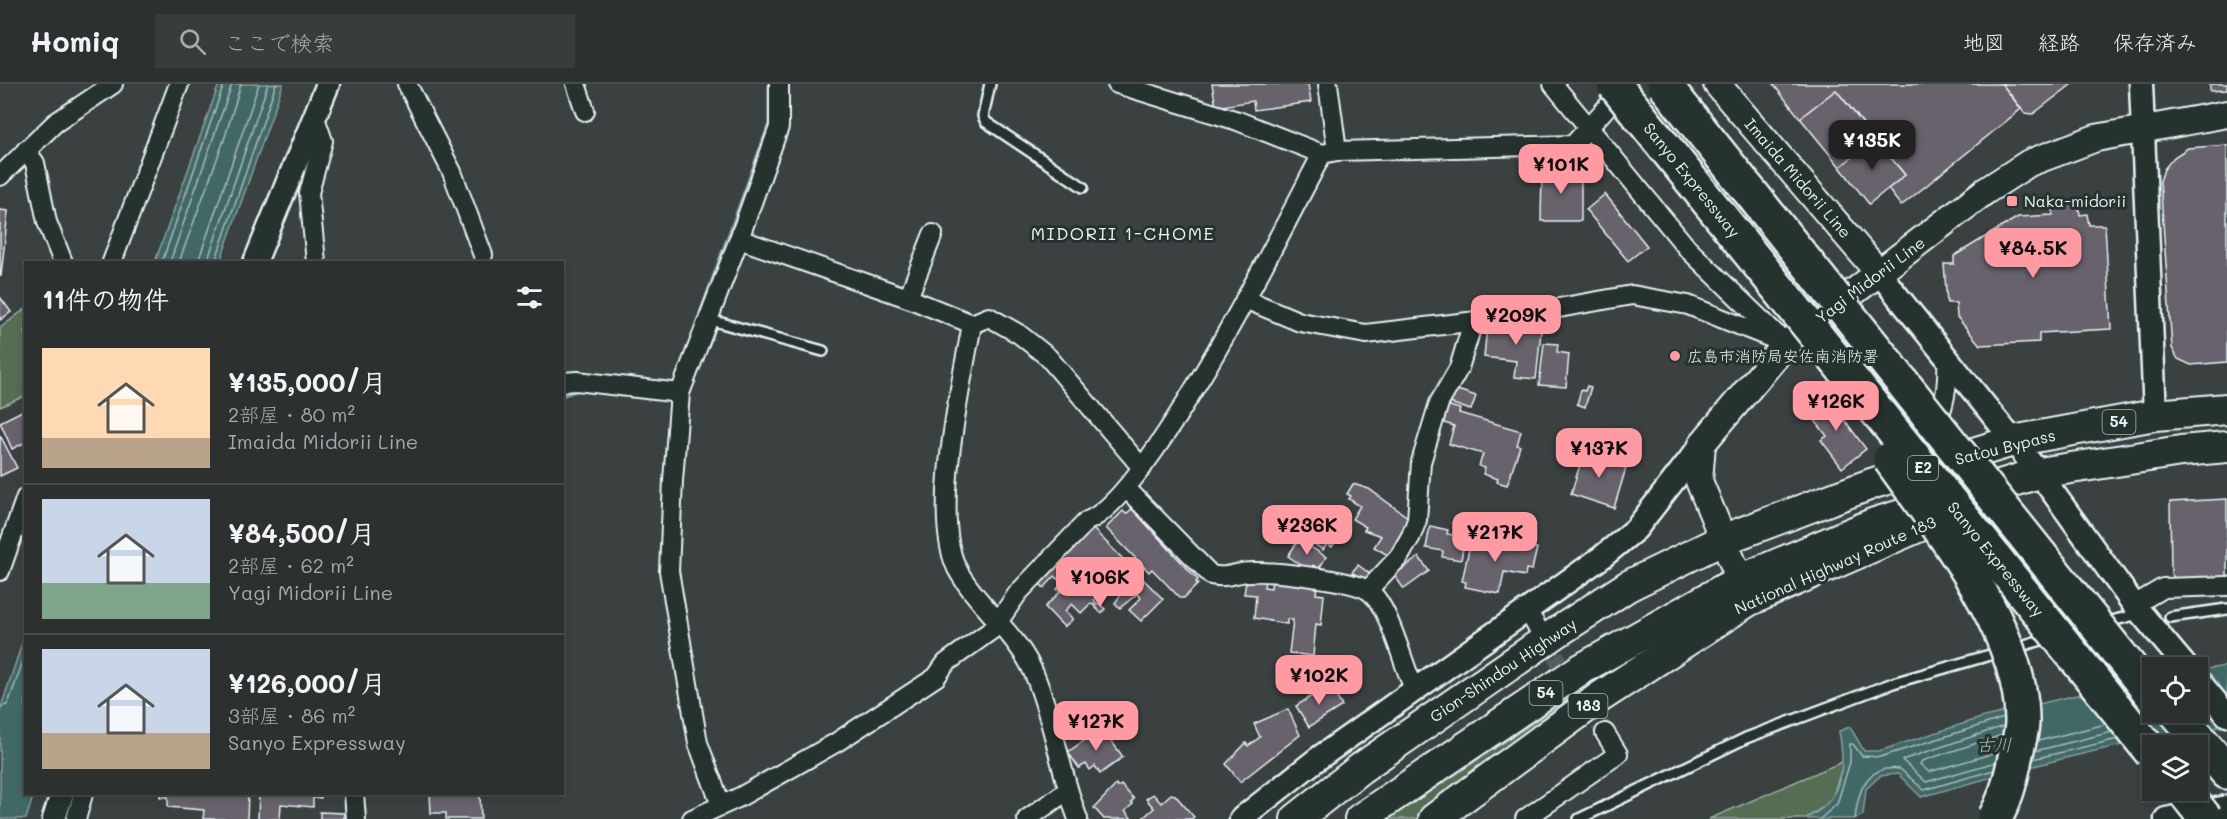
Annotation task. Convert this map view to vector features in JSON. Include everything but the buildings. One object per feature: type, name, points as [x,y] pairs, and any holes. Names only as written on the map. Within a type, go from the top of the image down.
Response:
[{"type":"highway","name":"Sanyo Expressway","points":[[1614,84],[2142,741]]},
{"type":"highway","name":"E2","points":[[1664,84],[2142,682]]},
{"type":"highway","points":[[1694,183],[1950,544],[2000,628],[2016,679],[2022,723],[2012,774],[2002,807],[1994,819]]},
{"type":"highway","name":"Satou Bypass","points":[[1722,540],[1874,483],[2013,441],[2155,415],[2227,409]]},
{"type":"highway","name":"Satou Bypass","points":[[2039,473],[2181,451],[2227,447]]},
{"type":"highway","name":"National Highway Route 183","points":[[1434,819],[1744,591],[2039,473]]},
{"type":"highway","name":"Gion-Shindou Highway","points":[[1296,819],[1361,768],[1628,586],[1722,540]]},
{"type":"highway","name":"54","points":[[1360,819],[1581,669],[1744,591]]},
{"type":"highway","points":[[2073,594],[2142,673]]},
{"type":"highway","points":[[2174,723],[2184,735]]},
{"type":"highway","points":[[2185,723],[2227,772]]},
{"type":"highway","points":[[2208,765],[2227,790]]},
{"type":"highway","points":[[1283,819],[1361,768]]},
{"type":"highway","points":[[2192,801],[2206,819]]},
{"type":"main road","name":"Imaida Midorii Line","points":[[1717,84],[1878,273]]},
{"type":"main road","name":"Yagi Midorii Line","points":[[1702,444],[1786,344],[1984,192],[2029,163],[2096,138],[2227,114]]},
{"type":"main road","points":[[1702,444],[1699,481],[1744,591]]},
{"type":"street","points":[[0,176],[55,123],[113,84]]},
{"type":"street","points":[[112,261],[178,84]]},
{"type":"street","points":[[255,261],[328,84]]},
{"type":"street","points":[[407,84],[452,172],[483,255]]},
{"type":"street","points":[[576,84],[585,111]]},
{"type":"street","points":[[721,805],[698,743],[669,571],[680,393],[739,240],[778,127],[779,84]]},
{"type":"street","points":[[1117,84],[1330,152],[1573,145],[1591,128],[1627,84]]},
{"type":"street","points":[[692,819],[740,797],[837,742],[936,677],[946,663],[1000,622],[1018,593],[1032,578],[1087,521],[1099,517],[1126,488],[1167,433],[1330,152],[1328,84]]},
{"type":"street","points":[[1553,84],[1688,249],[1786,344]]},
{"type":"street","points":[[2141,84],[2141,128],[2155,415]]},
{"type":"street","points":[[314,115],[322,141],[309,193],[316,261]]},
{"type":"street","points":[[26,150],[35,163],[47,222],[63,261]]},
{"type":"street","points":[[908,298],[933,234]]},
{"type":"street","points":[[739,240],[908,298],[972,324],[989,317],[1019,334],[1048,357],[1142,468]]},
{"type":"street","points":[[1878,273],[2039,473],[2179,657]]},
{"type":"street","points":[[1245,299],[1300,321],[1366,334],[1473,322],[1581,306],[1632,295],[1688,305],[1786,344]]},
{"type":"street","points":[[1368,590],[1399,557],[1411,536],[1417,520],[1421,462],[1438,403],[1459,368],[1473,322]]},
{"type":"street","points":[[972,324],[951,444],[946,532],[950,552],[959,573],[989,614],[1007,629],[1035,675],[1058,742],[1067,790],[1078,819]]},
{"type":"street","points":[[1874,483],[1918,448],[1938,420],[1944,407],[1948,384],[1947,358]]},
{"type":"street","points":[[564,382],[577,381],[680,393]]},
{"type":"street","points":[[1241,819],[1316,760],[1415,691],[1532,618],[1636,529],[1702,444]]},
{"type":"street","points":[[1126,488],[1211,575],[1224,578],[1249,571],[1313,578],[1368,590],[1378,602],[1392,629],[1415,691]]},
{"type":"street","points":[[0,553],[7,530],[24,500]]},
{"type":"street","points":[[0,572],[7,530]]},
{"type":"street","points":[[2149,615],[2163,588],[2227,586]]},
{"type":"street","points":[[2208,692],[2227,715]]},
{"type":"street","points":[[1525,819],[1618,754],[1605,734]]},
{"type":"street","points":[[1027,819],[1067,790]]},
{"type":"street","points":[[54,819],[62,795]]},
{"type":"street","points":[[76,819],[83,795]]},
{"type":"street","points":[[354,795],[356,819]]},
{"type":"street","points":[[2166,819],[2227,807]]},
{"type":"lane","points":[[990,84],[982,116],[986,122],[1083,187]]},
{"type":"lane","points":[[707,319],[822,351]]},
{"type":"lane","points":[[2085,628],[2149,615],[2227,609]]},
{"type":"lane","points":[[1580,819],[1746,738],[1893,683],[2064,634]]},
{"type":"green space","points":[[24,310],[24,396],[0,407],[0,328]]},
{"type":"green space","points":[[1621,664],[1624,668],[1423,819],[1389,819]]},
{"type":"green space","points":[[1844,761],[1831,802],[1805,819],[1709,819]]},
{"type":"water","points":[[219,84],[283,84],[220,261],[155,261]]},
{"type":"water","points":[[24,637],[24,795],[34,795],[26,819],[0,819],[0,710]]},
{"type":"water","name":"古川","points":[[2227,666],[2227,726],[2171,735],[2142,735],[2142,740],[1921,797],[1898,774],[1880,776],[1866,789],[1863,815],[1854,819],[1805,819],[1818,812],[1827,803],[1839,782],[1842,758],[1839,731],[1850,727],[1864,751],[1879,751],[1984,717],[2142,679],[2142,723],[2208,723],[2208,669]]},
{"type":"waterway","points":[[701,313],[770,124],[770,84]]},
{"type":"waterway","points":[[564,394],[576,390]]},
{"type":"tunnel","points":[[1541,633],[1605,733]]},
{"type":"place","name":"Naka-midorii","points":[[2012,201]]},
{"type":"place","name":"広島市消防局安佐南消防署","points":[[1675,356]]},
{"type":"district","name":"MIDORII 1-CHOME","points":[[1123,234]]}]
